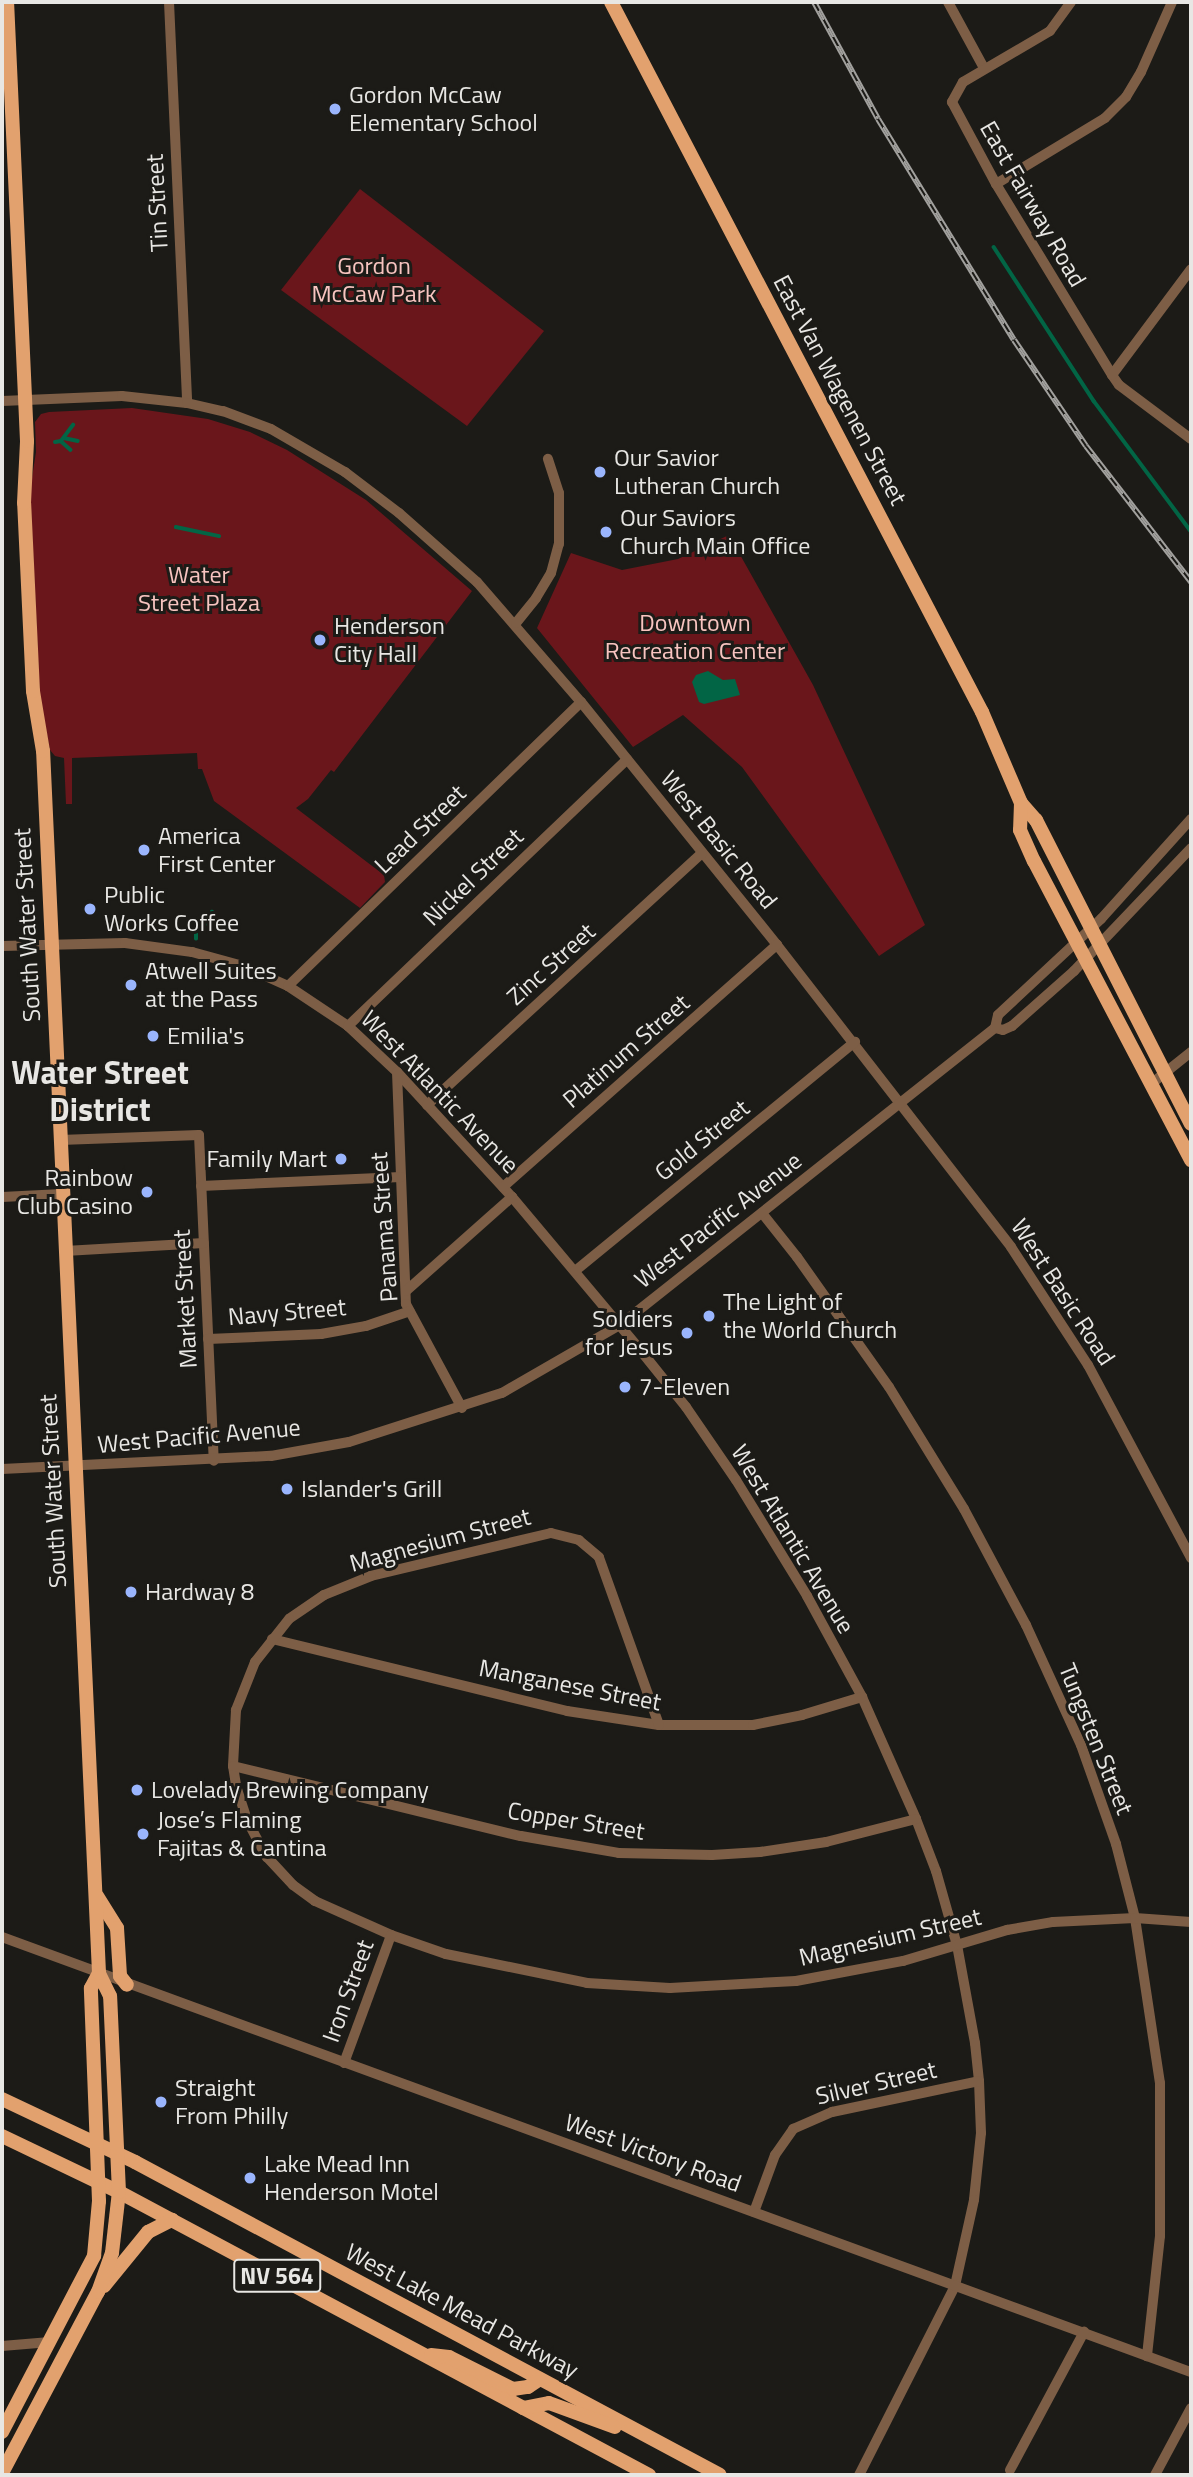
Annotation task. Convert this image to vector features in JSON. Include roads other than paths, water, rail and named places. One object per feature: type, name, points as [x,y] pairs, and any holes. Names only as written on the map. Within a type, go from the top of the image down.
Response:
[{"type":"main road","name":"South Water Street","points":[[7,2],[26,399],[28,456],[24,503],[33,696],[43,751],[99,1973],[110,1996],[107,2148],[97,2162],[109,2187]]},
{"type":"main road","name":"East Van Wagenen Street","points":[[611,2],[982,712],[1021,803],[1036,820],[1191,1124]]},
{"type":"main road","name":"East Van Wagenen Street","points":[[1021,803],[1020,830],[1191,1160]]},
{"type":"main road","points":[[96,1894],[117,1928],[120,1976],[127,1984]]},
{"type":"main road","name":"South Water Street","points":[[99,1973],[90,1989],[107,2148],[118,2173],[109,2187]]},
{"type":"main road","name":"NV 564","points":[[2,2099],[107,2148]]},
{"type":"main road","name":"NV 564","points":[[2,2136],[172,2220],[649,2475]]},
{"type":"main road","name":"West Lake Mead Parkway","points":[[107,2148],[720,2475]]},
{"type":"main road","points":[[2,2473],[98,2292],[112,2253],[109,2187]]},
{"type":"main road","points":[[2,2432],[94,2256],[99,2220],[109,2187]]},
{"type":"main road","points":[[98,2292],[148,2232],[172,2220]]},
{"type":"main road","points":[[423,2354],[449,2357],[513,2389],[528,2387],[540,2379]]},
{"type":"main road","points":[[523,2408],[549,2403],[659,2442]]},
{"type":"street","name":"Tin Street","points":[[169,2],[187,403]]},
{"type":"street","points":[[948,2],[984,68]]},
{"type":"street","name":"East Fairway Road","points":[[1072,2],[1050,31],[963,82],[952,102],[996,184],[1111,375],[1119,385],[1191,439]]},
{"type":"street","points":[[996,184],[1105,118],[1126,97],[1141,72],[1172,2]]},
{"type":"street","points":[[1111,375],[1191,269]]},
{"type":"street","name":"West Basic Road","points":[[2,401],[122,396],[187,403],[223,411],[271,429],[345,472],[399,513],[448,556],[516,623],[581,702],[855,1042],[1011,1247],[1088,1365],[1191,1558]]},
{"type":"street","points":[[516,623],[551,573],[559,544],[559,494],[548,459]]},
{"type":"street","name":"Lead Street","points":[[288,986],[581,702]]},
{"type":"street","name":"Nickel Street","points":[[348,1026],[627,759]]},
{"type":"street","points":[[1082,952],[1191,819]]},
{"type":"street","points":[[1082,952],[1191,848]]},
{"type":"street","name":"Zinc Street","points":[[427,1105],[702,853]]},
{"type":"street","name":"West Atlantic Avenue","points":[[2,946],[125,943],[175,948],[225,960],[288,986],[348,1026],[397,1072],[503,1187],[620,1325],[686,1407],[736,1480],[807,1596],[862,1697],[936,1871],[957,1945],[975,2043],[979,2081],[981,2133],[974,2200],[955,2286],[859,2475]]},
{"type":"street","name":"Platinum Street","points":[[503,1187],[777,945]]},
{"type":"street","name":"West Pacific Avenue","points":[[2,1469],[214,1461],[271,1456],[349,1442],[502,1393],[620,1325],[995,1028],[998,1015],[1082,952]]},
{"type":"street","name":"West Pacific Avenue","points":[[995,1028],[1003,1030],[1012,1026],[1082,952]]},
{"type":"street","name":"Gold Street","points":[[575,1271],[855,1042]]},
{"type":"street","points":[[1151,1084],[1191,1052]]},
{"type":"street","name":"Panama Street","points":[[397,1072],[406,1291],[410,1311],[462,1408]]},
{"type":"street","name":"Market Street","points":[[60,1140],[199,1135],[214,1461]]},
{"type":"street","points":[[201,1186],[401,1177]]},
{"type":"street","points":[[2,1197],[62,1194]]},
{"type":"street","points":[[406,1291],[512,1197]]},
{"type":"street","name":"Tungsten Street","points":[[762,1213],[797,1257],[889,1387],[964,1509],[1026,1625],[1081,1745],[1116,1844],[1135,1918],[1160,2083],[1160,2236],[1147,2356]]},
{"type":"street","points":[[65,1251],[204,1244]]},
{"type":"street","name":"Navy Street","points":[[208,1339],[321,1334],[366,1326],[410,1311]]},
{"type":"street","name":"Magnesium Street","points":[[659,1725],[599,1557],[579,1540],[551,1533],[371,1576],[324,1595],[289,1619],[255,1662],[236,1710],[233,1766],[236,1786],[248,1822],[267,1857],[293,1885],[315,1901],[446,1954],[519,1972],[587,1983],[670,1988],[796,1981],[903,1961],[1007,1930],[1053,1922],[1135,1918],[1191,1922]]},
{"type":"street","name":"Manganese Street","points":[[272,1639],[566,1711],[659,1725],[753,1725],[802,1715],[862,1697]]},
{"type":"street","name":"Copper Street","points":[[233,1766],[522,1836],[619,1853],[712,1855],[760,1852],[826,1842],[916,1819]]},
{"type":"street","name":"Iron Street","points":[[345,2063],[391,1934]]},
{"type":"street","name":"West Victory Road","points":[[2,1937],[1191,2372]]},
{"type":"street","name":"Silver Street","points":[[754,2212],[775,2155],[793,2129],[832,2112],[979,2081]]},
{"type":"street","points":[[1010,2470],[1084,2332]]},
{"type":"street","points":[[2,2346],[50,2342]]},
{"type":"street","points":[[1155,2475],[1191,2408]]},
{"type":"waterway","points":[[994,247],[1094,401],[1191,531]]},
{"type":"waterway","points":[[55,442],[61,441],[73,425]]},
{"type":"waterway","points":[[64,438],[78,441]]},
{"type":"waterway","points":[[61,441],[71,450]]},
{"type":"waterway","points":[[176,527],[219,536]]},
{"type":"waterway","points":[[196,939],[196,925],[210,923],[212,912]]},
{"type":"railway","points":[[814,2],[878,119],[1014,340],[1086,446],[1191,582]]},
{"type":"place","name":"Gordon McCaw Elementary School","points":[[335,109]]},
{"type":"place","name":"Our Savior Lutheran Church","points":[[600,472]]},
{"type":"place","name":"Our Saviors Church Main Office","points":[[606,532]]},
{"type":"place","name":"Henderson City Hall","points":[[320,640]]},
{"type":"place","name":"America First Center","points":[[144,850]]},
{"type":"place","name":"Public Works Coffee","points":[[90,909]]},
{"type":"place","name":"Atwell Suites at the Pass","points":[[131,985]]},
{"type":"place","name":"Emilia's","points":[[153,1036]]},
{"type":"place","name":"Family Mart","points":[[341,1159]]},
{"type":"place","name":"Rainbow Club Casino","points":[[147,1192]]},
{"type":"place","name":"The Light of the World Church","points":[[709,1316]]},
{"type":"place","name":"Soldiers for Jesus","points":[[687,1333]]},
{"type":"place","name":"7-Eleven","points":[[625,1387]]},
{"type":"place","name":"Islander's Grill","points":[[287,1489]]},
{"type":"place","name":"Hardway 8","points":[[131,1592]]},
{"type":"place","name":"Lovelady Brewing Company","points":[[137,1790]]},
{"type":"place","name":"Jose’s Flaming Fajitas & Cantina","points":[[143,1834]]},
{"type":"place","name":"Straight From Philly","points":[[161,2102]]},
{"type":"place","name":"Lake Mead Inn Henderson Motel","points":[[250,2178]]},
{"type":"district","name":"Water Street District","points":[[100,1092]]},
{"type":"park label","name":"Gordon McCaw Park","points":[[374,280]]},
{"type":"park label","name":"Water Street Plaza","points":[[199,589]]},
{"type":"park label","name":"Downtown Recreation Center","points":[[695,637]]}]
